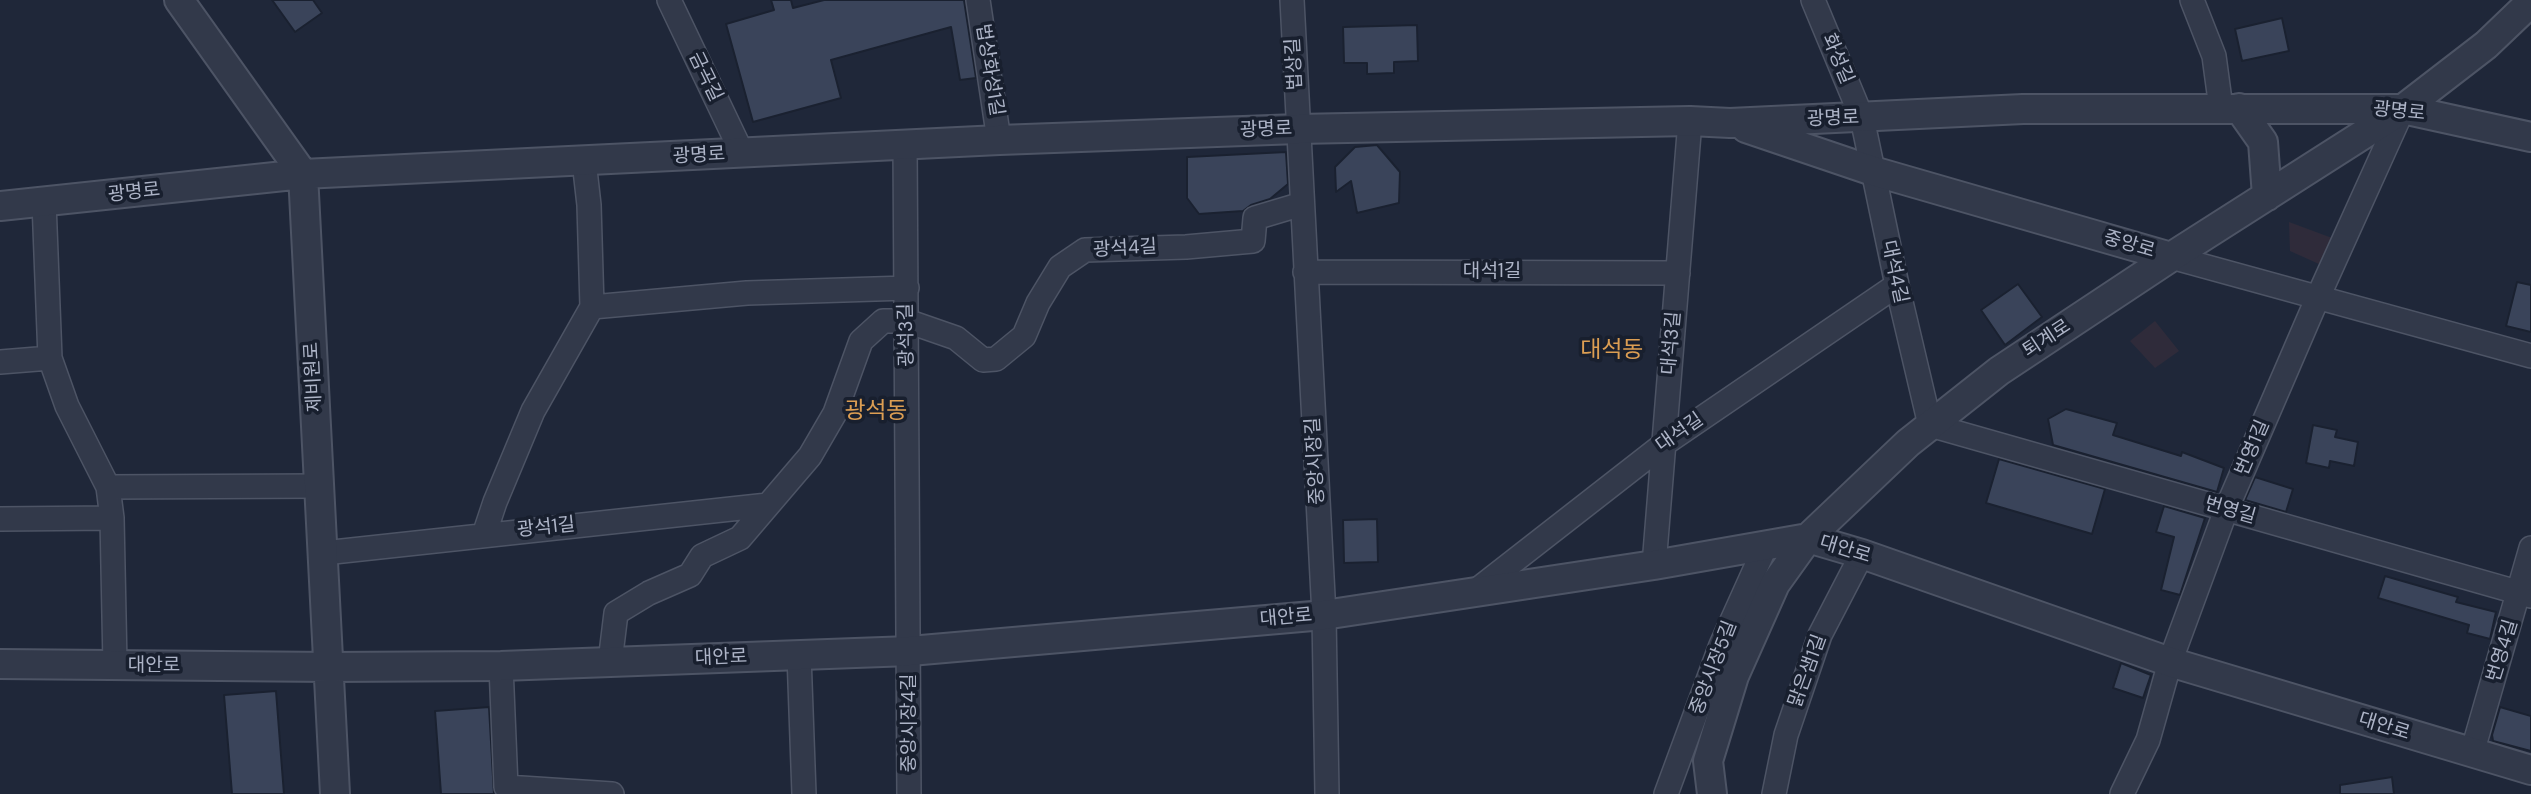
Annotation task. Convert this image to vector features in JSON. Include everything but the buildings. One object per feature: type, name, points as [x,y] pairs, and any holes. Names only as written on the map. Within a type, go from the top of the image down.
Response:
[{"type":"street","points":[[179,0],[303,174]]},
{"type":"street","name":"금곡길","points":[[668,0],[742,153]]},
{"type":"street","name":"법상화성1길","points":[[978,0],[999,140]]},
{"type":"street","name":"법상길","points":[[1292,0],[1298,129]]},
{"type":"street","name":"화성길","points":[[1813,0],[1862,118]]},
{"type":"street","points":[[2192,0],[2230,108],[2263,142],[2267,196]]},
{"type":"street","name":"퇴계로","points":[[1712,794],[1708,761],[1734,676],[1775,584],[1808,538],[1908,443],[1999,371],[2403,109],[2486,45],[2531,2]]},
{"type":"street","name":"광명로","points":[[0,206],[303,174],[905,144],[1298,129],[1862,118],[2023,109],[2403,109],[2531,137]]},
{"type":"street","name":"번영1길","points":[[2122,794],[2148,740],[2170,663],[2226,510],[2403,109]]},
{"type":"street","name":"대석4길","points":[[1862,118],[1930,425]]},
{"type":"street","name":"대석3길","points":[[1654,565],[1690,121]]},
{"type":"street","name":"중앙로","points":[[1730,122],[1873,171],[2171,257],[2531,356]]},
{"type":"street","name":"중앙시장길","points":[[1298,129],[1324,615],[1327,794]]},
{"type":"street","name":"광석3길","points":[[905,144],[910,651]]},
{"type":"street","points":[[484,535],[533,411],[592,307],[589,205],[584,161]]},
{"type":"street","name":"제비원로","points":[[303,174],[335,794]]},
{"type":"street","points":[[44,202],[50,358],[67,406],[108,487],[112,518],[115,665]]},
{"type":"street","name":"광석4길","points":[[907,321],[956,338],[983,360],[996,359],[1024,336],[1038,303],[1060,267],[1085,250],[1186,247],[1253,241],[1255,218],[1302,204]]},
{"type":"street","name":"대석1길","points":[[1305,272],[1678,273]]},
{"type":"street","name":"대석길","points":[[1473,593],[1664,444],[1897,285]]},
{"type":"street","points":[[592,307],[747,293],[907,288]]},
{"type":"street","points":[[610,662],[616,613],[649,593],[690,575],[702,556],[740,538],[810,456],[835,413],[860,341],[883,321],[907,321]]},
{"type":"street","points":[[0,362],[50,358]]},
{"type":"street","name":"번영길","points":[[1930,425],[2525,595]]},
{"type":"street","points":[[108,487],[320,486]]},
{"type":"street","name":"광석1길","points":[[324,553],[768,505]]},
{"type":"street","points":[[0,519],[112,518]]},
{"type":"street","name":"대안로","points":[[0,664],[501,666],[910,651],[1324,615],[1654,565],[1808,538],[1861,554],[2170,663],[2531,770]]},
{"type":"street","name":"중앙시장5길","points":[[1666,794],[1721,645],[1766,545]]},
{"type":"street","name":"번영4길","points":[[2472,753],[2525,595],[2531,548]]},
{"type":"street","name":"맑은샘1길","points":[[1774,794],[1786,735],[1819,635],[1861,554]]},
{"type":"street","name":"중앙시장4길","points":[[909,794],[910,651]]},
{"type":"street","points":[[799,655],[804,794]]},
{"type":"street","points":[[501,666],[506,787],[612,794]]},
{"type":"shaded area","points":[[2289,222],[2332,238],[2319,264],[2290,251]]},
{"type":"shaded area","points":[[2155,321],[2179,351],[2155,368],[2130,341]]},
{"type":"district","name":"대석동","points":[[1612,351]]},
{"type":"district","name":"광석동","points":[[876,412]]}]
